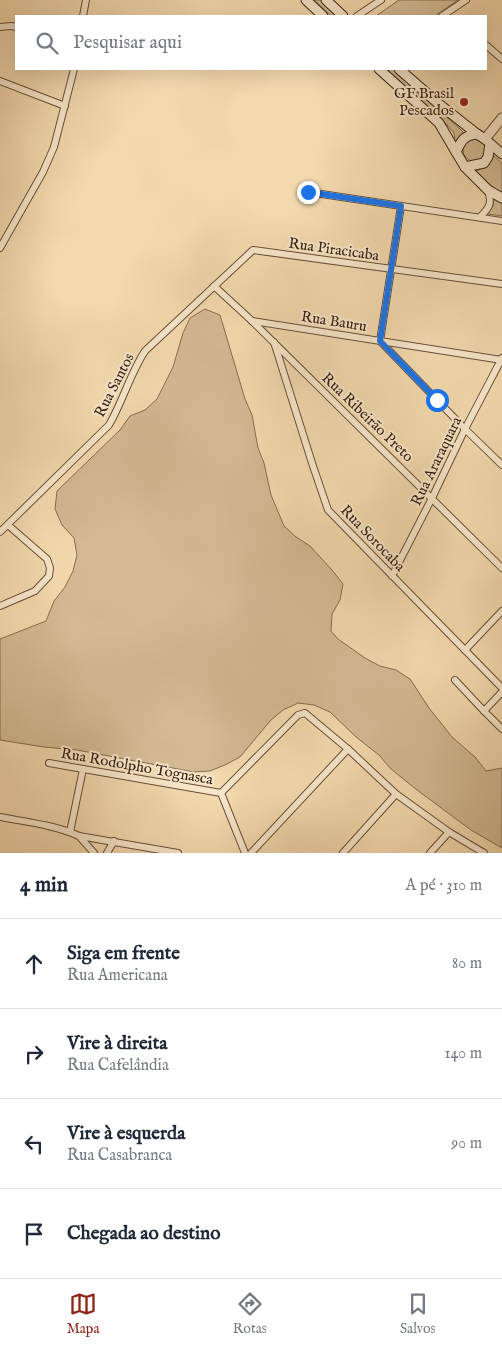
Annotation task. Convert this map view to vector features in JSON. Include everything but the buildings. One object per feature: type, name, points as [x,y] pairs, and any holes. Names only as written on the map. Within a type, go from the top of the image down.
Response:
[{"type":"main road","points":[[306,0],[322,15]]},
{"type":"main road","points":[[326,0],[342,15]]},
{"type":"main road","points":[[380,70],[439,123],[466,167],[488,190],[502,198]]},
{"type":"main road","points":[[400,70],[439,104],[502,154]]},
{"type":"main road","points":[[484,139],[502,118]]},
{"type":"main road","points":[[456,152],[463,140],[470,135],[484,139]]},
{"type":"main road","points":[[466,167],[484,163],[488,157],[484,139]]},
{"type":"street","points":[[83,15],[86,0]]},
{"type":"street","points":[[358,15],[381,0]]},
{"type":"street","points":[[446,15],[466,0]]},
{"type":"street","points":[[0,27],[15,28]]},
{"type":"street","points":[[487,46],[502,59]]},
{"type":"street","points":[[0,248],[43,172],[54,147],[74,70]]},
{"type":"street","points":[[0,81],[65,106]]},
{"type":"street","points":[[480,217],[488,209],[491,200],[488,190]]},
{"type":"street","points":[[308,192],[502,221]]},
{"type":"street","points":[[401,206],[380,341],[502,465]]},
{"type":"street","name":"Rua Piracicaba","points":[[253,250],[502,284]]},
{"type":"street","name":"Rua Santos","points":[[0,532],[110,425],[138,362],[145,351],[253,250]]},
{"type":"street","name":"Rua Ribeirão Preto","points":[[214,286],[274,342],[502,568]]},
{"type":"street","name":"Rua Bauru","points":[[251,320],[502,359]]},
{"type":"street","name":"Rua Sorocaba","points":[[274,342],[328,510],[502,688]]},
{"type":"street","name":"Rua Araraquara","points":[[392,576],[465,428],[502,359]]},
{"type":"street","points":[[0,606],[36,591],[49,576],[50,568],[48,559],[8,525]]},
{"type":"street","points":[[465,650],[502,611]]},
{"type":"street","points":[[455,680],[502,729]]},
{"type":"street","points":[[484,710],[502,692]]},
{"type":"street","points":[[245,853],[221,793],[298,715],[305,713],[348,749],[396,794],[449,832],[484,853]]},
{"type":"street","points":[[251,853],[348,749]]},
{"type":"street","name":"Rua Rodolpho Tognasca","points":[[49,763],[221,793]]},
{"type":"street","points":[[70,832],[83,768]]},
{"type":"street","points":[[343,853],[396,794]]},
{"type":"street","points":[[0,817],[50,826],[80,836],[178,853]]},
{"type":"street","points":[[430,853],[449,832]]},
{"type":"street","points":[[80,836],[94,853]]},
{"type":"street","points":[[107,853],[114,841]]},
{"type":"shaded area","points":[[314,0],[321,0],[337,15],[330,15]]},
{"type":"shaded area","points":[[399,0],[458,0],[436,15],[377,15]]},
{"type":"shaded area","points":[[387,70],[394,70],[464,133],[458,142],[455,142],[454,133],[441,118]]},
{"type":"shaded area","points":[[474,139],[482,142],[485,150],[482,158],[474,161],[466,158],[463,150],[466,142]]},
{"type":"shaded area","points":[[494,156],[502,163],[502,194],[476,171],[488,166]]},
{"type":"shaded area","points":[[494,199],[502,204],[502,216],[488,214],[493,206]]},
{"type":"shaded area","points":[[205,309],[220,315],[245,399],[252,415],[258,448],[264,463],[271,495],[284,526],[310,546],[343,584],[340,600],[332,614],[331,631],[338,639],[365,658],[380,666],[396,670],[410,679],[429,708],[452,737],[475,757],[486,771],[502,768],[502,848],[471,830],[417,790],[391,769],[379,755],[356,737],[330,712],[314,705],[298,703],[283,710],[271,720],[240,757],[210,771],[194,772],[77,750],[0,740],[0,639],[46,621],[54,601],[65,587],[73,571],[77,555],[74,538],[62,525],[55,509],[57,491],[120,430],[130,416],[145,410],[157,399],[173,367],[183,333],[190,318]]},
{"type":"place","name":"GF Brasil Pescados","points":[[464,102]]},
{"type":"route","points":[[308,192],[401,206],[380,341],[437,400]]}]
